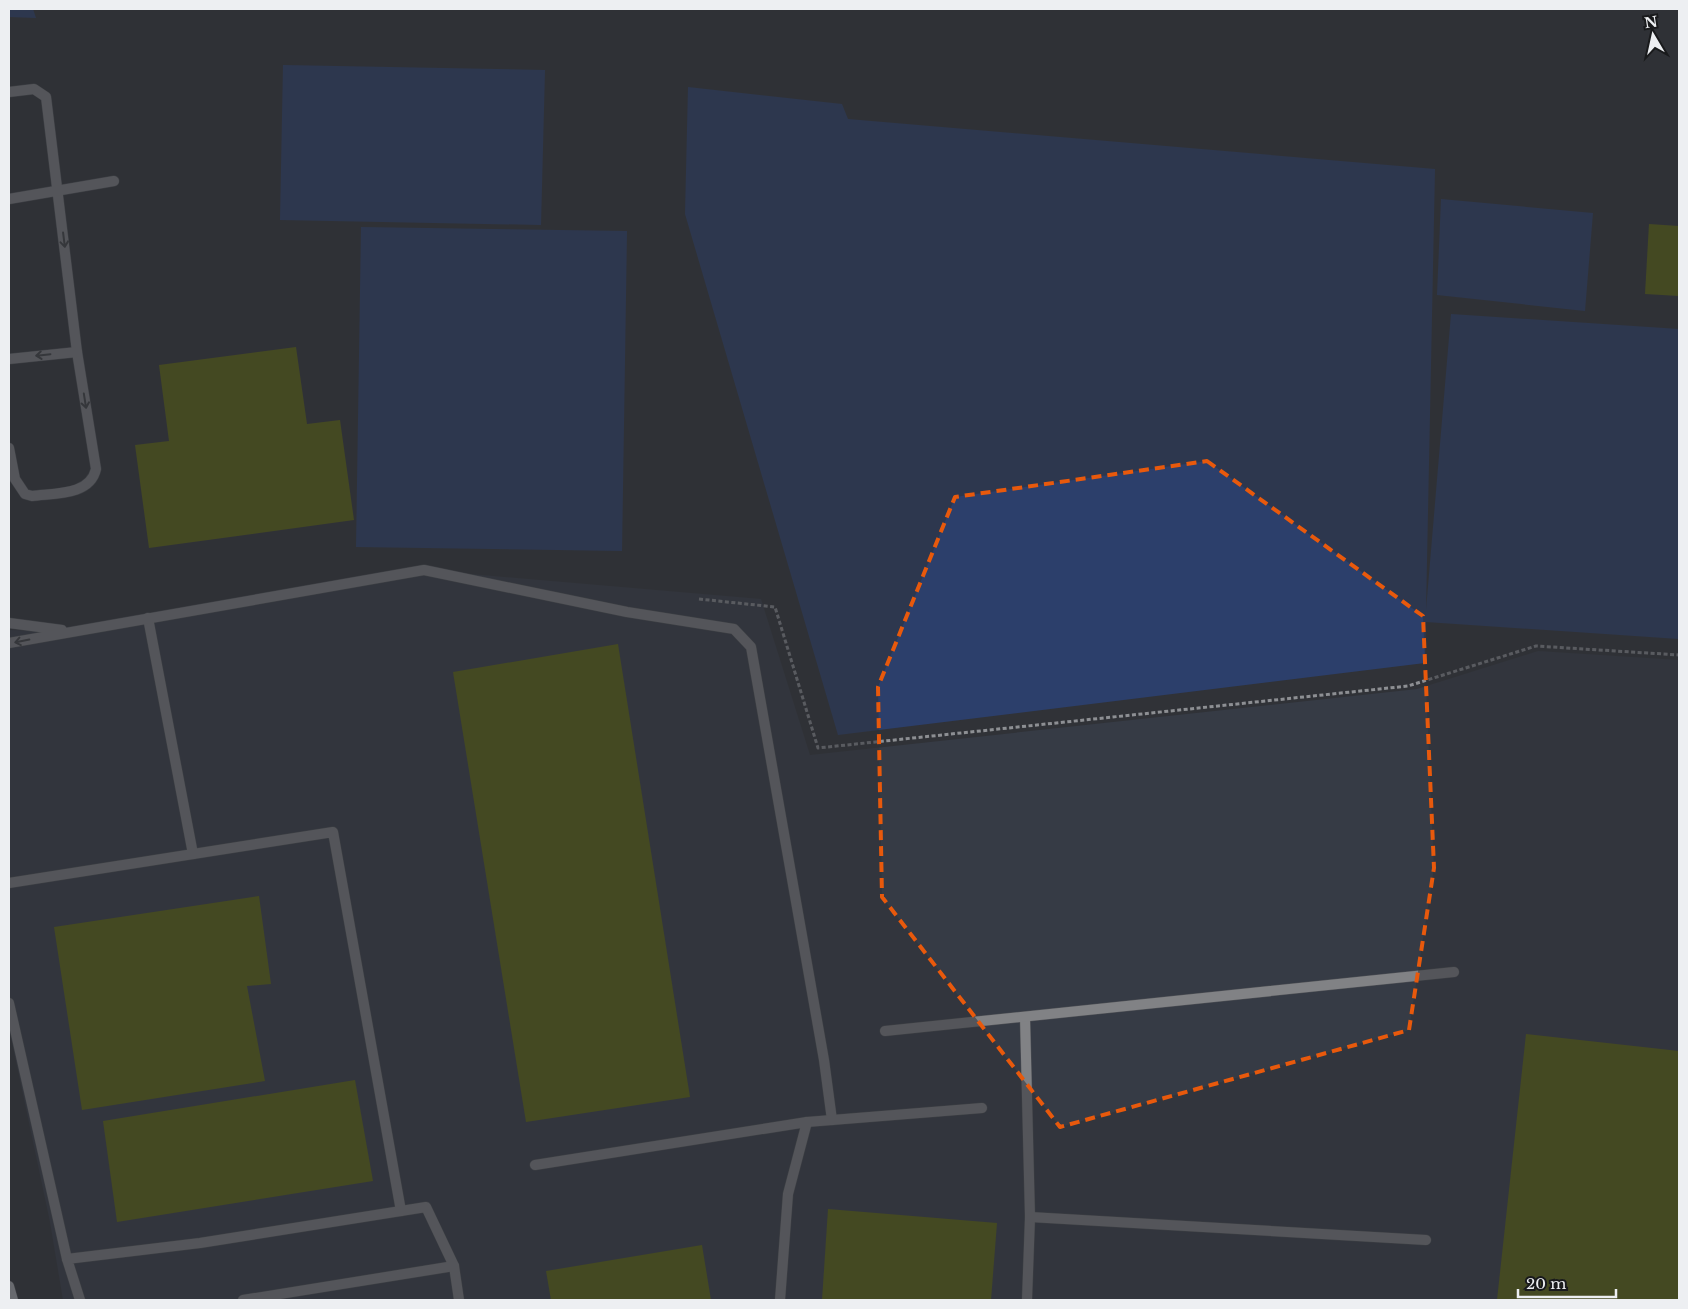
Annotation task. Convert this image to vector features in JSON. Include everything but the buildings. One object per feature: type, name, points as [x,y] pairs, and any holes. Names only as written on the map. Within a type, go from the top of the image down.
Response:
[{"type":"main road","points":[[9,1286],[13,1300]]},
{"type":"lane","points":[[9,92],[34,89],[46,97],[77,352],[96,469],[94,478],[82,489],[32,496],[25,494],[15,479],[9,448]]},
{"type":"lane","points":[[9,199],[114,181]]},
{"type":"lane","points":[[9,359],[77,352]]},
{"type":"lane","points":[[9,643],[424,570],[627,612],[734,629],[751,647],[822,1051],[832,1120]]},
{"type":"lane","points":[[148,618],[193,854]]},
{"type":"lane","points":[[9,623],[70,632]]},
{"type":"lane","points":[[9,883],[333,832],[401,1211]]},
{"type":"lane","points":[[885,1031],[1454,972]]},
{"type":"lane","points":[[9,1003],[67,1258],[80,1300]]},
{"type":"lane","points":[[1025,1017],[1030,1217],[1027,1300]]},
{"type":"lane","points":[[535,1165],[807,1122],[982,1108]]},
{"type":"lane","points":[[780,1300],[788,1194],[807,1122]]},
{"type":"lane","points":[[67,1258],[200,1243],[426,1207],[454,1266],[459,1300]]},
{"type":"lane","points":[[1030,1217],[1426,1240]]},
{"type":"lane","points":[[243,1300],[454,1266]]},
{"type":"path","points":[[697,599],[775,607],[818,748],[1408,686],[1536,646],[1679,656]]},
{"type":"highlighted area","points":[[1207,461],[1423,616],[1434,868],[1409,1030],[1060,1127],[882,897],[878,687],[955,497]]},
{"type":"shaded area","points":[[9,9],[33,9],[36,18],[9,17]]},
{"type":"shaded area","points":[[283,65],[545,70],[541,225],[280,220]]},
{"type":"shaded area","points":[[688,87],[842,104],[848,119],[1435,169],[1426,610],[1451,314],[1679,329],[1679,639],[1426,622],[1425,663],[838,735],[685,214]]},
{"type":"shaded area","points":[[1441,199],[1593,213],[1585,311],[1437,295]]},
{"type":"shaded area","points":[[361,227],[627,231],[622,551],[356,547]]},
{"type":"shaded area","points":[[424,570],[761,599],[810,755],[1417,689],[1538,651],[1679,660],[1679,1300],[63,1300],[50,1222],[9,1028],[9,630],[70,632]]}]
